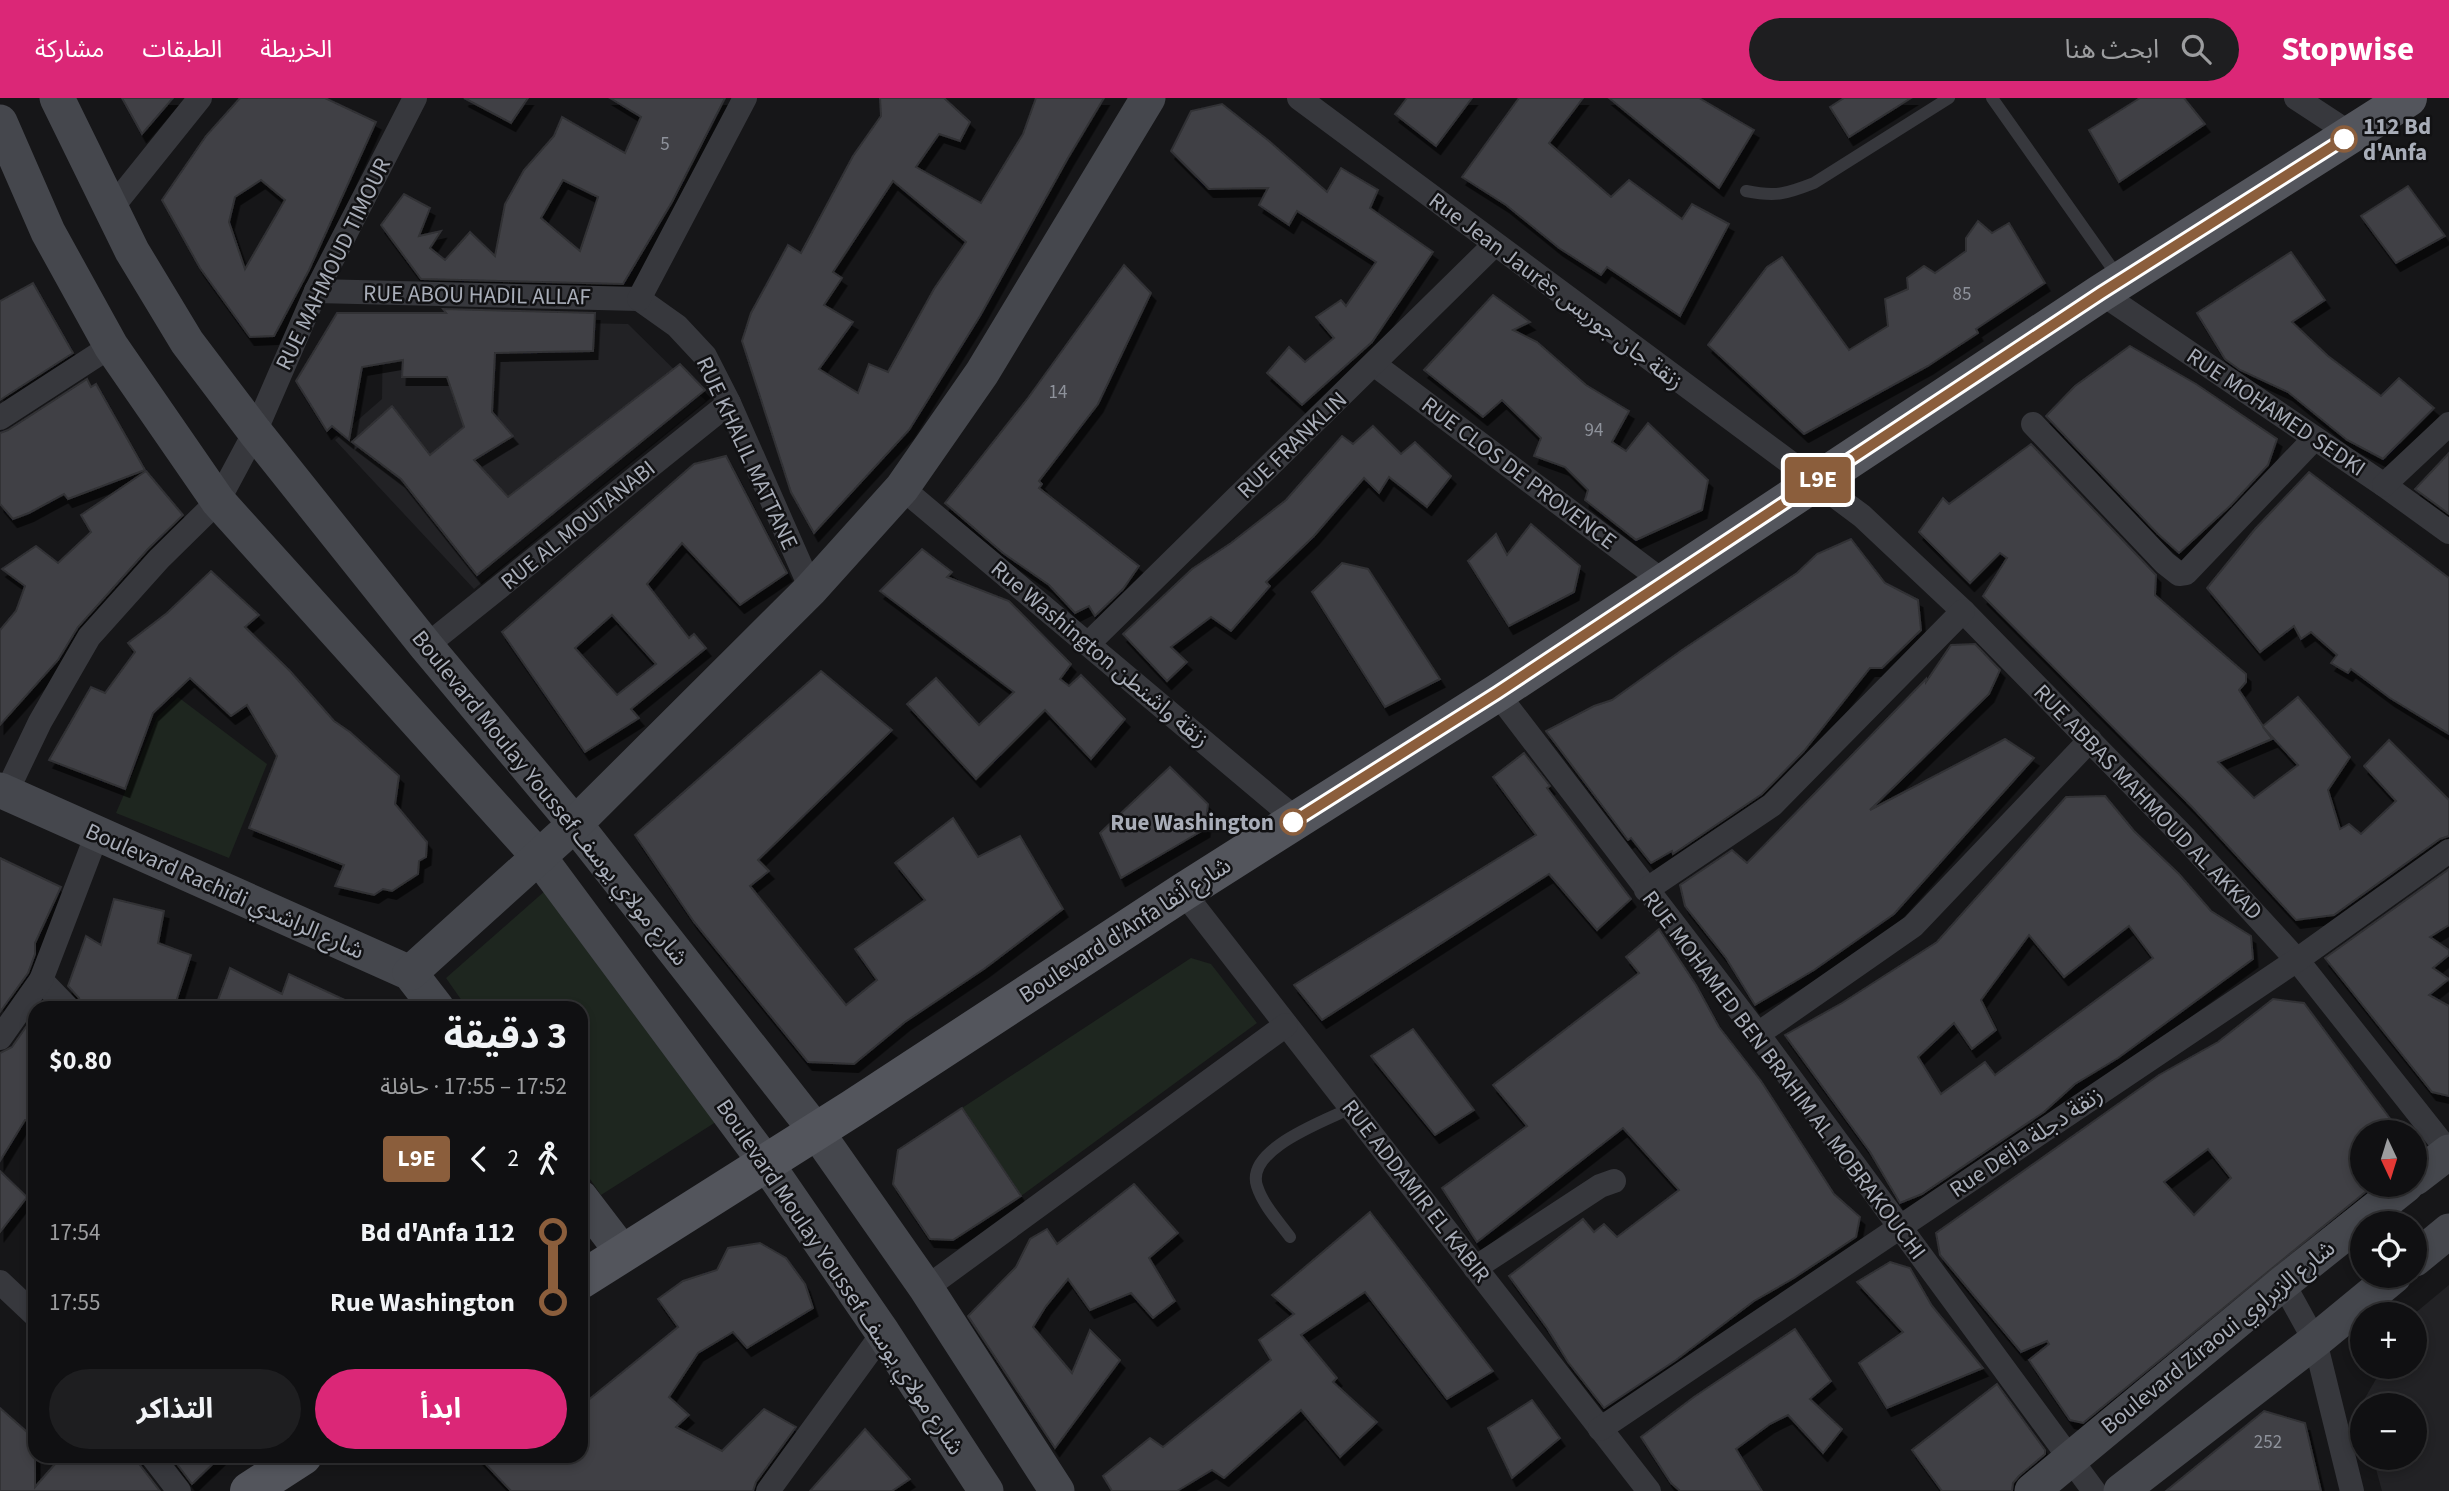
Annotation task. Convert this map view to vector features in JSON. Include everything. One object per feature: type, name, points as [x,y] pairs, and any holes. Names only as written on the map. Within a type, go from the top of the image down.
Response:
[{"type":"main road","name":"Boulevard Moulay Youssef شارع مولاي يوسف","points":[[57,98],[110,210],[187,342],[255,432],[426,646],[575,824],[816,1131],[926,1288],[1057,1491]]},
{"type":"main road","points":[[410,973],[575,824],[811,589],[902,488],[982,373],[1147,98]]},
{"type":"main road","name":"Boulevard d'Anfa شارع أنفا","points":[[588,1276],[1497,693],[2111,287],[2408,98]]},
{"type":"main road","name":"Boulevard Moulay Youssef شارع مولاي يوسف","points":[[0,122],[48,232],[111,346],[218,500],[539,857],[766,1163],[986,1491]]},
{"type":"main road","name":"Boulevard Rachidi شارع الراشدي","points":[[3,792],[410,973],[432,1001]]},
{"type":"main road","points":[[2427,1169],[2449,1152]]},
{"type":"main road","name":"Boulevard Ziraoui شارع الزيراوي","points":[[2032,1491],[2391,1197]]},
{"type":"main road","points":[[588,1207],[623,1253]]},
{"type":"main road","points":[[2427,1249],[2449,1231]]},
{"type":"main road","points":[[2121,1491],[2379,1288]]},
{"type":"main road","points":[[249,1491],[292,1463]]},
{"type":"street","points":[[110,210],[200,98]]},
{"type":"street","name":"RUE MAHMOUD TIMOUR","points":[[3,792],[89,637],[159,559],[218,500],[255,432],[316,292],[415,98]]},
{"type":"street","points":[[639,299],[745,98]]},
{"type":"street","name":"Rue Jean Jaurès زنقة جان جوريس","points":[[1299,98],[1815,483]]},
{"type":"street","points":[[2296,98],[2351,134]]},
{"type":"street","name":"RUE FRANKLIN","points":[[1088,644],[1375,365],[1494,245]]},
{"type":"street","name":"RUE MOHAMED SEDKI","points":[[2111,287],[2314,439],[2449,532]]},
{"type":"street","name":"RUE ABOU HADIL ALLAF","points":[[316,292],[639,299]]},
{"type":"street","name":"RUE KHALIL MATTANE","points":[[639,299],[677,326],[705,356],[729,403],[811,589]]},
{"type":"street","points":[[0,418],[111,346]]},
{"type":"street","name":"RUE CLOS DE PROVENCE","points":[[1375,365],[1664,582]]},
{"type":"street","name":"RUE AL MOUTANABI","points":[[426,646],[729,403]]},
{"type":"street","points":[[2034,424],[2165,563],[2179,574],[2186,573],[2314,439]]},
{"type":"street","points":[[2384,485],[2449,424]]},
{"type":"street","name":"RUE ABBAS MAHMOUD AL AKKAD","points":[[1815,483],[1862,516],[1963,611],[2186,839],[2297,960],[2449,1152]]},
{"type":"street","name":"Rue Washington زنقة واشنطن","points":[[902,488],[1297,820]]},
{"type":"street","points":[[1646,890],[1772,805],[1963,611]]},
{"type":"street","name":"RUE MOHAMED BEN BRAHIM AL MOBRAKOUCHI","points":[[1497,693],[1758,1034],[2094,1491]]},
{"type":"street","points":[[1758,1034],[1913,926],[2090,740]]},
{"type":"street","points":[[0,1038],[41,980],[97,834]]},
{"type":"street","name":"Rue Dejla زنقة دجلة","points":[[1600,1429],[2297,960],[2449,851]]},
{"type":"street","name":"RUE ADDAMIR EL KABIR","points":[[1183,892],[1649,1491]]},
{"type":"street","points":[[41,980],[61,1001]]},
{"type":"street","points":[[926,1288],[1286,1025]]},
{"type":"street","points":[[1475,1268],[1600,1186],[1614,1181]]},
{"type":"street","points":[[0,1282],[28,1308]]},
{"type":"street","points":[[2283,1283],[2315,1341],[2352,1491]]},
{"type":"street","points":[[768,1491],[883,1334]]},
{"type":"street","points":[[157,1463],[179,1491]]},
{"type":"lane","points":[[1746,191],[1770,196],[1793,192],[1814,183],[1949,98]]},
{"type":"lane","points":[[1992,98],[2111,287]]},
{"type":"lane","points":[[1290,1237],[1256,1184],[1256,1169],[1267,1153],[1351,1108]]},
{"type":"shaded area","points":[[383,319],[628,324],[706,401],[474,589],[335,440],[382,399]]},
{"type":"shaded area","points":[[178,697],[267,764],[229,858],[116,813],[157,717]]},
{"type":"shaded area","points":[[546,890],[719,1120],[601,1195],[588,1176],[588,1001],[462,1001],[446,978]]},
{"type":"shaded area","points":[[1191,958],[1211,964],[1257,1023],[1021,1196],[962,1108]]},
{"type":"shaded area","points":[[2449,1285],[2449,1491],[2382,1491],[2376,1470],[2427,1470],[2427,1393],[2368,1393],[2376,1379],[2427,1379],[2427,1303]]},
{"type":"building","points":[[122,98],[173,98],[142,134]]},
{"type":"building","points":[[240,98],[325,98],[376,122],[309,270],[274,336],[250,337],[200,268],[162,200],[206,136]],"holes":[[[261,180],[285,200],[245,269],[229,222],[235,197]]]},
{"type":"building","points":[[464,98],[528,98],[511,123]]},
{"type":"building","points":[[610,98],[725,98],[672,202],[623,284],[421,279],[381,225],[404,194],[430,208],[419,236],[441,231],[430,248],[445,260],[470,232],[495,256],[505,204],[524,170],[554,136],[562,117],[625,153],[641,117]],"holes":[[[563,180],[598,197],[580,251],[541,218]]]},
{"type":"building","points":[[880,98],[944,98],[970,122],[960,141],[939,134],[916,167],[981,203],[1023,134],[1036,98],[1104,98],[980,316],[909,430],[814,533],[791,492],[742,341],[751,313],[788,245],[801,253],[853,156],[881,116]],"holes":[[[893,181],[966,242],[934,289],[888,372],[869,364],[858,393],[819,369],[853,322],[824,305],[842,278],[833,272]]]},
{"type":"building","points":[[1407,98],[1472,98],[1436,146],[1395,114]]},
{"type":"building","points":[[1519,98],[1583,98],[1549,143],[1611,197],[1629,180],[1682,219],[1692,204],[1729,224],[1680,316],[1607,267],[1601,275],[1559,248],[1506,205],[1462,177]]},
{"type":"building","points":[[1609,98],[1699,98],[1754,130],[1719,188]]},
{"type":"building","points":[[1844,98],[1911,98],[1849,137],[1830,107]]},
{"type":"building","points":[[2140,98],[2184,98],[2205,124],[2119,182],[2089,130]]},
{"type":"building","points":[[1222,104],[1327,192],[1341,168],[1378,190],[1370,208],[1433,252],[1372,342],[1302,405],[1267,373],[1289,347],[1305,362],[1334,338],[1316,317],[1341,300],[1346,306],[1376,262],[1297,211],[1289,225],[1259,205],[1268,188],[1209,189],[1171,151],[1191,111]]},
{"type":"building","points":[[2408,186],[2445,236],[2396,263],[2361,216]]},
{"type":"building","points":[[1978,221],[1992,233],[2009,223],[2045,283],[1976,329],[1978,333],[1928,366],[1804,434],[1708,345],[1767,267],[1782,257],[1849,350],[1888,326],[1885,299],[1908,289],[1907,278],[1924,266],[1935,273],[1966,251],[1966,238]]},
{"type":"building","points":[[2291,252],[2325,300],[2292,322],[2328,356],[2381,396],[2399,378],[2434,408],[2383,459],[2347,440],[2288,392],[2240,370],[2225,359],[2197,313]]},
{"type":"building","points":[[1124,265],[1151,293],[1098,404],[1039,481],[1042,484],[1039,488],[1139,566],[1123,589],[1095,616],[1089,606],[1075,613],[1049,585],[1003,553],[945,503],[1028,398]]},
{"type":"building","points":[[33,283],[73,353],[0,400],[0,301]]},
{"type":"building","points":[[1493,295],[1530,322],[1513,330],[1537,342],[1586,385],[1629,411],[1612,442],[1626,451],[1648,423],[1708,480],[1702,510],[1636,540],[1585,500],[1588,490],[1565,467],[1534,456],[1541,438],[1502,400],[1483,417],[1424,370]]},
{"type":"building","points":[[443,309],[595,313],[593,351],[495,353],[492,412],[513,436],[474,460],[508,497],[680,364],[705,390],[477,575],[401,479],[352,442],[392,406],[430,455],[464,427],[447,377],[402,377],[403,360],[362,367],[349,440],[332,426],[327,431],[296,381],[337,313],[446,313]]},
{"type":"building","points":[[2130,346],[2196,384],[2277,439],[2268,465],[2230,506],[2179,553],[2046,416],[2075,386]]},
{"type":"building","points":[[87,379],[91,387],[96,384],[145,470],[68,499],[64,494],[13,519],[0,504],[0,433]]},
{"type":"building","points":[[1373,426],[1401,454],[1415,442],[1451,476],[1427,507],[1389,477],[1379,493],[1364,478],[1314,536],[1266,582],[1270,586],[1231,631],[1211,617],[1171,647],[1187,662],[1167,681],[1123,634],[1192,569],[1231,543],[1286,500],[1342,436],[1353,444]]},
{"type":"building","points":[[2031,444],[2156,575],[2155,595],[2246,674],[2246,682],[2239,690],[2263,726],[2298,697],[2350,757],[2328,790],[2340,829],[2349,824],[2361,834],[2396,801],[2364,766],[2389,740],[2449,800],[2449,836],[2440,839],[2334,915],[2296,920],[2192,807],[1983,596],[2007,558],[2000,553],[1970,583],[1919,532],[1943,498],[1949,504]],"holes":[[[2263,727],[2298,765],[2254,798],[2218,762],[2272,739]]]},
{"type":"building","points":[[2449,453],[2449,514],[2415,489]]},
{"type":"building","points":[[726,456],[787,573],[740,605],[682,543],[647,584],[689,638],[694,634],[706,648],[631,709],[639,718],[585,752],[502,632],[694,464]],"holes":[[[612,615],[656,664],[617,695],[575,648]]]},
{"type":"building","points":[[146,471],[183,515],[148,549],[78,627],[58,660],[0,725],[0,630],[16,611],[25,586],[2,569],[36,546],[58,563],[91,532],[81,515]]},
{"type":"building","points":[[2309,472],[2449,578],[2449,734],[2390,698],[2351,669],[2348,673],[2331,663],[2337,655],[2311,632],[2301,639],[2294,626],[2260,652],[2207,588],[2255,529]]},
{"type":"building","points":[[1531,524],[1580,566],[1574,592],[1509,626],[1468,561],[1496,534],[1507,555]]},
{"type":"building","points":[[1851,539],[1885,583],[1918,600],[1921,630],[1882,668],[1870,668],[1804,751],[1762,794],[1673,854],[1672,851],[1651,863],[1631,838],[1628,840],[1546,731],[1594,706],[1612,700],[1797,573],[1817,554]]},
{"type":"building","points":[[922,549],[952,572],[947,577],[1009,601],[1071,664],[1060,679],[1069,686],[1081,675],[1125,719],[1091,759],[1045,710],[976,779],[907,704],[936,678],[979,725],[1014,692],[880,591]]},
{"type":"building","points":[[1342,563],[1368,569],[1440,679],[1385,707],[1312,592]]},
{"type":"building","points":[[211,571],[259,615],[245,627],[290,671],[334,721],[399,776],[395,804],[427,842],[426,857],[419,861],[418,874],[392,891],[383,889],[374,895],[335,886],[344,865],[249,828],[277,756],[247,705],[231,716],[190,678],[153,713],[125,789],[49,760],[91,687],[105,693],[135,652],[128,643],[167,613]]},
{"type":"building","points":[[1975,644],[2000,670],[1989,694],[1870,810],[2005,739],[2034,758],[1894,914],[1814,970],[1755,1005],[1726,958],[1685,906],[1680,885],[1732,850],[1747,863],[1926,679],[1926,682],[1951,645]]},
{"type":"building","points":[[821,671],[892,730],[758,860],[769,871],[750,886],[846,1005],[877,980],[855,949],[925,900],[895,863],[953,818],[978,857],[1020,836],[1063,909],[984,969],[905,1022],[854,1064],[808,1062],[694,922],[635,835]]},
{"type":"building","points":[[1524,753],[1550,786],[1547,788],[1631,899],[1597,930],[1549,874],[1322,1020],[1294,985],[1536,835],[1493,777]]},
{"type":"building","points":[[1170,767],[1208,804],[1205,829],[1121,878],[1100,833]]},
{"type":"building","points":[[2105,796],[2134,831],[2179,874],[2211,911],[2251,936],[2253,959],[2118,1058],[2075,1084],[2044,1112],[1922,1194],[1900,1203],[1870,1152],[1785,1035],[1842,1003],[1937,942],[2066,797]],"holes":[[[2129,926],[2153,958],[1995,1075],[1985,1062],[1941,1094],[1918,1057],[1954,1023],[1972,1049],[1996,1030],[1981,1000],[2029,935],[2064,977]]]},
{"type":"building","points":[[0,858],[61,887],[35,943],[35,954],[28,973],[0,1012]]},
{"type":"building","points":[[2449,869],[2449,925],[2430,937],[2449,950],[2449,955],[2433,968],[2449,979],[2429,995],[2449,1006],[2449,1096],[2432,1092],[2325,958]]},
{"type":"building","points":[[114,899],[164,911],[158,943],[191,955],[176,1001],[80,1001],[68,986],[86,936],[101,945]]},
{"type":"building","points":[[1659,929],[1696,985],[1719,1027],[1761,1081],[1834,1194],[1860,1217],[1856,1237],[1754,1301],[1676,1360],[1604,1408],[1568,1362],[1509,1276],[1583,1219],[1594,1232],[1604,1224],[1617,1237],[1679,1190],[1623,1128],[1477,1242],[1442,1188],[1527,1126],[1493,1085],[1639,973],[1626,957]]},
{"type":"building","points":[[230,968],[282,994],[289,974],[347,1001],[218,1001]]},
{"type":"building","points":[[2273,999],[2304,1003],[2391,1120],[2350,1120],[2350,1197],[2359,1197],[2083,1423],[2070,1420],[2029,1360],[2049,1344],[2047,1341],[2021,1352],[1940,1255],[1936,1233],[2159,1075],[2218,1042]],"holes":[[[2208,1149],[2231,1178],[2194,1215],[2164,1182]]]},
{"type":"building","points":[[28,1024],[28,1121],[25,1120],[0,1161],[0,1053],[12,1047]]},
{"type":"building","points":[[1413,1029],[1474,1110],[1435,1135],[1371,1056]]},
{"type":"building","points":[[962,1108],[1021,1196],[953,1240],[930,1239],[893,1184],[898,1150]]},
{"type":"building","points":[[0,1171],[27,1197],[0,1232]]},
{"type":"building","points":[[1134,1184],[1178,1233],[1149,1258],[1175,1301],[1153,1318],[1131,1293],[1090,1310],[1068,1279],[1033,1327],[1072,1373],[1090,1330],[1120,1360],[1055,1448],[968,1316],[1016,1267],[1030,1239],[1047,1229],[1057,1244]]},
{"type":"building","points":[[1370,1212],[1493,1371],[1447,1399],[1365,1292],[1301,1335],[1337,1378],[1333,1382],[1377,1422],[1340,1457],[1301,1410],[1224,1478],[1212,1470],[1177,1491],[1112,1491],[1103,1476],[1150,1438],[1163,1447],[1271,1360],[1259,1340],[1294,1314],[1272,1295]]},
{"type":"building","points":[[760,1243],[786,1258],[805,1284],[813,1308],[747,1348],[733,1332],[698,1353],[669,1397],[689,1415],[676,1427],[722,1451],[764,1409],[796,1427],[756,1482],[753,1491],[511,1491],[485,1463],[588,1463],[588,1400],[678,1327],[658,1299],[683,1281],[717,1270],[728,1248]]},
{"type":"building","points":[[1890,1262],[1910,1268],[1932,1306],[1983,1368],[1887,1408],[1859,1363],[1903,1332],[1857,1282]]},
{"type":"building","points":[[1795,1329],[1831,1381],[1810,1399],[1842,1429],[1823,1453],[1788,1415],[1770,1424],[1736,1449],[1762,1491],[1680,1491],[1671,1483],[1641,1437],[1694,1397]]},
{"type":"building","points":[[1997,1384],[2045,1450],[2045,1454],[2019,1476],[2013,1483],[2012,1491],[1942,1491],[1912,1450]]},
{"type":"building","points":[[1532,1400],[1560,1438],[1512,1478],[1488,1428]]},
{"type":"building","points":[[0,1408],[28,1433],[28,1463],[35,1463],[35,1487],[56,1463],[139,1463],[160,1491],[0,1491]]},
{"type":"building","points":[[2264,1411],[2305,1423],[2321,1491],[2166,1491]]},
{"type":"building","points":[[865,1429],[910,1479],[892,1491],[810,1491]]},
{"type":"building","points":[[176,1463],[214,1463],[192,1484]]},
{"type":"bus line","name":"L9E","points":[[1293,822],[1497,693],[2101,293],[2344,139]]},
{"type":"place","name":"112 Bd d'Anfa","points":[[2344,139]]},
{"type":"place","name":"Rue Washington","points":[[1293,822]]}]
